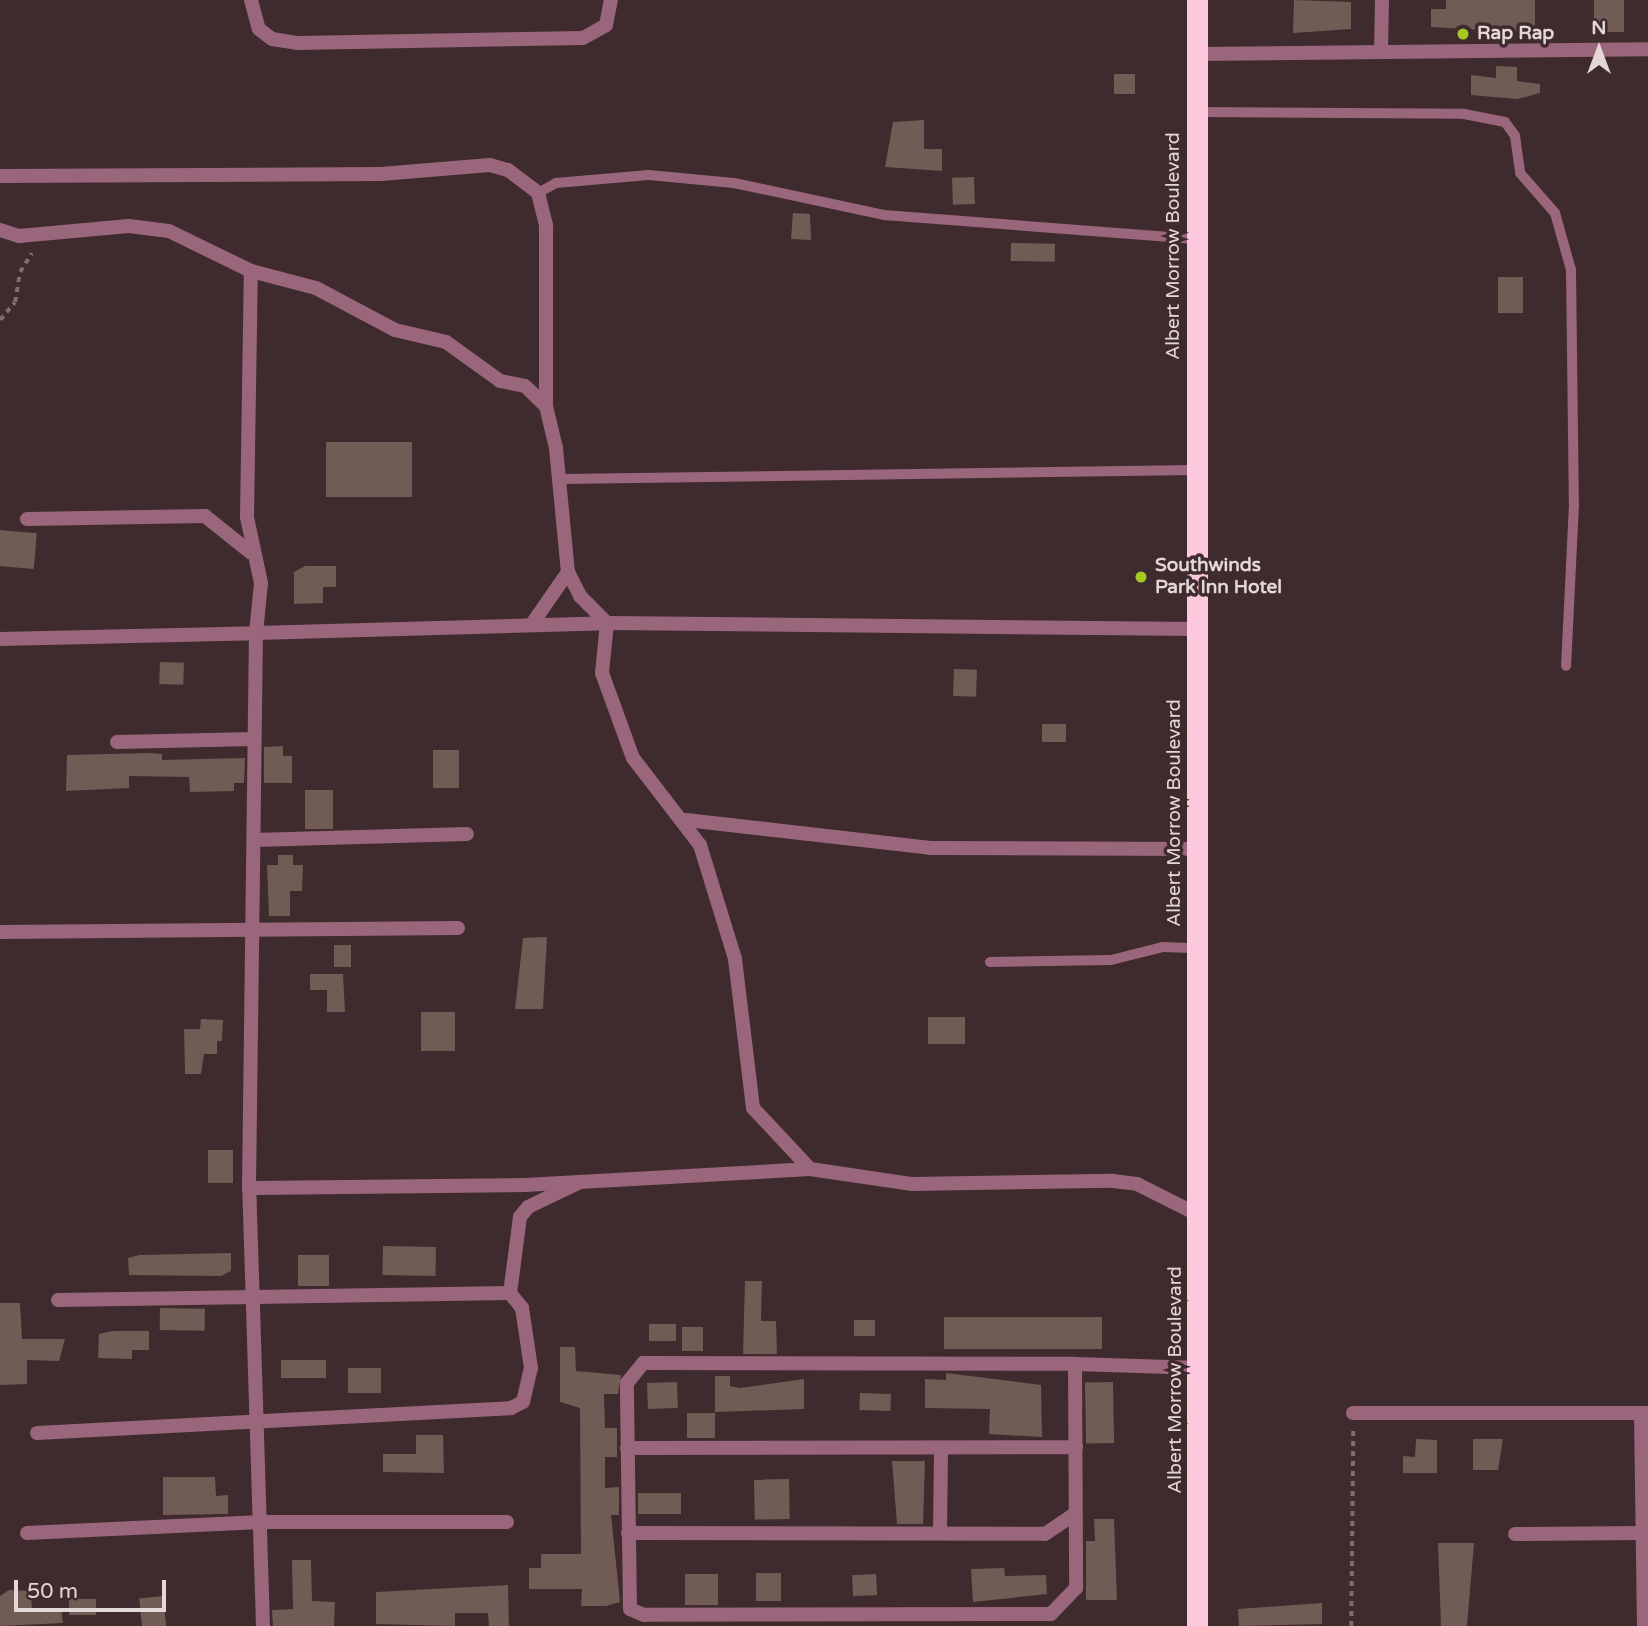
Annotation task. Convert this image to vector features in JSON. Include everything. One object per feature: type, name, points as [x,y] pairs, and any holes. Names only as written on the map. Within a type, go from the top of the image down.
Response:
[{"type":"highway","name":"Albert Morrow Boulevard","points":[[1196,1626],[1201,1368],[1197,948],[1197,0]]},
{"type":"street","points":[[251,0],[259,29],[272,40],[297,43],[583,38],[606,25],[611,0]]},
{"type":"street","points":[[1381,51],[1382,0]]},
{"type":"street","points":[[1198,54],[1648,49]]},
{"type":"street","points":[[0,176],[381,174],[491,165],[523,177],[538,192],[546,226],[546,406],[562,479],[568,572],[580,596],[607,623]]},
{"type":"street","points":[[0,230],[48,236],[129,226],[169,231],[251,271],[303,282],[395,330],[446,342],[500,381],[525,386],[546,406]]},
{"type":"street","points":[[251,271],[250,552],[261,583],[256,633],[248,1188],[263,1626]]},
{"type":"street","points":[[27,519],[205,516],[250,552]]},
{"type":"street","points":[[532,624],[568,572]]},
{"type":"street","points":[[607,623],[602,673],[633,758],[686,820],[735,959],[753,1108],[810,1169]]},
{"type":"street","points":[[0,639],[607,623],[1197,629]]},
{"type":"street","points":[[117,742],[254,739]]},
{"type":"street","points":[[686,820],[930,848],[1197,849]]},
{"type":"street","points":[[254,840],[467,834]]},
{"type":"street","points":[[0,932],[458,928]]},
{"type":"street","points":[[248,1188],[512,1186],[588,1178],[810,1169],[911,1184],[1113,1181],[1137,1184],[1199,1215]]},
{"type":"street","points":[[37,1433],[495,1413],[523,1402],[530,1387],[530,1348],[522,1308],[510,1293],[520,1217],[528,1206],[588,1178]]},
{"type":"street","points":[[58,1300],[510,1293]]},
{"type":"street","points":[[1076,1364],[1076,1588],[1057,1610],[1027,1619],[636,1614],[628,1602],[627,1384],[643,1363],[1076,1364],[1201,1368]]},
{"type":"street","points":[[1353,1413],[1645,1413],[1644,1626]]},
{"type":"street","points":[[627,1448],[941,1450],[1076,1447]]},
{"type":"street","points":[[940,1533],[941,1450]]},
{"type":"street","points":[[628,1533],[1045,1534],[1075,1514]]},
{"type":"street","points":[[27,1533],[258,1522],[507,1522]]},
{"type":"street","points":[[1515,1534],[1643,1533]]},
{"type":"lane","points":[[1198,112],[1464,114],[1505,122],[1516,136],[1520,173],[1555,214],[1571,270],[1574,504],[1566,666]]},
{"type":"lane","points":[[538,192],[556,183],[649,175],[734,183],[884,215],[1196,239]]},
{"type":"lane","points":[[562,479],[1196,470]]},
{"type":"lane","points":[[990,962],[1111,960],[1163,947],[1197,948]]},
{"type":"path","points":[[0,320],[15,302],[20,272],[48,236]]},
{"type":"path","points":[[1351,1626],[1353,1413]]},
{"type":"building","points":[[1294,0],[1351,2],[1351,29],[1293,33]]},
{"type":"building","points":[[1446,0],[1535,0],[1535,33],[1431,27],[1431,9],[1446,9]]},
{"type":"building","points":[[1594,0],[1624,0],[1624,32],[1594,32]]},
{"type":"building","points":[[1496,66],[1517,67],[1517,81],[1540,84],[1540,93],[1517,99],[1471,95],[1471,75],[1496,78]]},
{"type":"building","points":[[1114,74],[1135,74],[1135,94],[1114,94]]},
{"type":"building","points":[[924,120],[924,149],[942,149],[942,171],[885,167],[893,122]]},
{"type":"building","points":[[974,177],[975,204],[953,205],[952,178]]},
{"type":"building","points":[[793,213],[810,214],[811,240],[791,239]]},
{"type":"building","points":[[1011,243],[1055,244],[1055,262],[1011,261]]},
{"type":"building","points":[[1498,277],[1523,277],[1523,313],[1498,313]]},
{"type":"building","points":[[326,442],[412,442],[412,497],[326,497]]},
{"type":"building","points":[[0,530],[37,533],[34,569],[0,566]]},
{"type":"building","points":[[305,566],[336,566],[336,587],[323,587],[323,603],[294,604],[294,572]]},
{"type":"building","points":[[160,662],[184,663],[183,685],[159,684]]},
{"type":"building","points":[[954,669],[977,670],[976,697],[953,696]]},
{"type":"building","points":[[1042,724],[1066,724],[1066,742],[1042,742]]},
{"type":"building","points":[[283,746],[283,756],[292,756],[292,783],[264,783],[264,747]]},
{"type":"building","points":[[433,750],[459,750],[459,788],[433,788]]},
{"type":"building","points":[[162,754],[162,760],[245,758],[244,783],[234,783],[234,791],[190,792],[189,777],[129,776],[129,788],[66,791],[67,755]]},
{"type":"building","points":[[305,790],[333,790],[333,829],[305,829]]},
{"type":"building","points":[[278,855],[293,855],[293,865],[303,865],[302,891],[290,891],[290,916],[269,916],[267,865],[278,865]]},
{"type":"building","points":[[547,937],[543,1009],[515,1009],[523,938]]},
{"type":"building","points":[[334,945],[351,945],[351,967],[334,967]]},
{"type":"building","points":[[310,974],[343,974],[345,1012],[327,1012],[327,990],[310,990]]},
{"type":"building","points":[[421,1012],[455,1012],[455,1051],[421,1051]]},
{"type":"building","points":[[928,1017],[965,1017],[965,1044],[928,1044]]},
{"type":"building","points":[[201,1019],[223,1020],[222,1041],[217,1041],[217,1054],[204,1054],[201,1074],[185,1074],[184,1029],[200,1029]]},
{"type":"building","points":[[208,1150],[233,1150],[233,1183],[208,1183]]},
{"type":"building","points":[[383,1246],[436,1247],[435,1276],[382,1275]]},
{"type":"building","points":[[231,1253],[231,1271],[221,1276],[129,1275],[128,1258],[140,1255]]},
{"type":"building","points":[[298,1255],[329,1255],[329,1286],[298,1286]]},
{"type":"building","points":[[745,1281],[762,1281],[761,1321],[776,1321],[777,1354],[743,1354]]},
{"type":"building","points":[[0,1303],[20,1303],[22,1339],[65,1339],[59,1361],[27,1360],[27,1384],[0,1385]]},
{"type":"building","points":[[160,1308],[205,1309],[205,1331],[160,1330]]},
{"type":"building","points":[[944,1317],[1102,1317],[1102,1349],[944,1349]]},
{"type":"building","points":[[854,1320],[875,1320],[875,1336],[854,1336]]},
{"type":"building","points":[[649,1324],[676,1324],[676,1341],[649,1341]]},
{"type":"building","points":[[682,1327],[703,1327],[703,1351],[682,1351]]},
{"type":"building","points":[[113,1331],[149,1331],[149,1350],[132,1350],[132,1359],[98,1358],[99,1334]]},
{"type":"building","points":[[560,1347],[575,1347],[576,1371],[621,1375],[618,1394],[604,1394],[605,1428],[617,1428],[617,1457],[605,1457],[605,1488],[619,1487],[619,1515],[611,1515],[620,1602],[606,1606],[581,1606],[582,1589],[529,1589],[529,1568],[541,1568],[541,1554],[581,1554],[580,1408],[560,1402]]},
{"type":"building","points":[[281,1360],[326,1360],[326,1378],[281,1378]]},
{"type":"building","points":[[348,1368],[381,1368],[381,1393],[348,1393]]},
{"type":"building","points":[[946,1373],[1041,1385],[1042,1437],[989,1434],[990,1409],[925,1408],[925,1379],[946,1380]]},
{"type":"building","points":[[715,1376],[730,1376],[730,1386],[740,1388],[804,1379],[804,1409],[715,1412]]},
{"type":"building","points":[[677,1382],[678,1408],[648,1409],[647,1383]]},
{"type":"building","points":[[1085,1382],[1113,1382],[1114,1443],[1086,1443]]},
{"type":"building","points":[[860,1393],[891,1394],[890,1411],[859,1410]]},
{"type":"building","points":[[687,1413],[715,1413],[715,1438],[687,1438]]},
{"type":"building","points":[[416,1435],[443,1435],[444,1473],[383,1472],[383,1454],[416,1454]]},
{"type":"building","points":[[1416,1439],[1437,1440],[1437,1473],[1403,1473],[1403,1456],[1415,1457]]},
{"type":"building","points":[[1473,1439],[1503,1439],[1498,1470],[1473,1470]]},
{"type":"building","points":[[892,1461],[925,1461],[923,1524],[897,1524]]},
{"type":"building","points":[[163,1477],[215,1477],[216,1496],[228,1495],[228,1514],[163,1515]]},
{"type":"building","points":[[789,1479],[790,1519],[755,1520],[754,1480]]},
{"type":"building","points":[[638,1493],[681,1493],[681,1514],[638,1514]]},
{"type":"building","points":[[1094,1519],[1114,1519],[1117,1600],[1086,1600],[1086,1541],[1095,1541]]},
{"type":"building","points":[[1438,1543],[1474,1543],[1467,1626],[1441,1626]]},
{"type":"building","points":[[292,1560],[311,1560],[312,1601],[335,1602],[334,1626],[273,1626],[272,1610],[293,1609]]},
{"type":"building","points":[[1004,1568],[1005,1576],[1046,1575],[1047,1594],[973,1602],[971,1569]]},
{"type":"building","points":[[756,1573],[781,1573],[781,1601],[756,1601]]},
{"type":"building","points":[[685,1574],[718,1574],[718,1605],[685,1605]]},
{"type":"building","points":[[876,1574],[877,1595],[853,1596],[852,1575]]},
{"type":"building","points":[[508,1585],[509,1626],[489,1626],[488,1613],[455,1613],[455,1626],[376,1624],[376,1592]]},
{"type":"building","points":[[9,1590],[31,1591],[32,1609],[61,1608],[63,1623],[0,1626],[0,1596]]},
{"type":"building","points":[[163,1596],[166,1626],[142,1626],[139,1599]]},
{"type":"building","points":[[69,1599],[96,1599],[96,1615],[69,1615]]},
{"type":"building","points":[[1322,1603],[1322,1624],[1239,1626],[1238,1609]]},
{"type":"place","name":"Rap Rap","points":[[1463,34]]},
{"type":"place","name":"Southwinds Park Inn Hotel","points":[[1141,577]]}]
